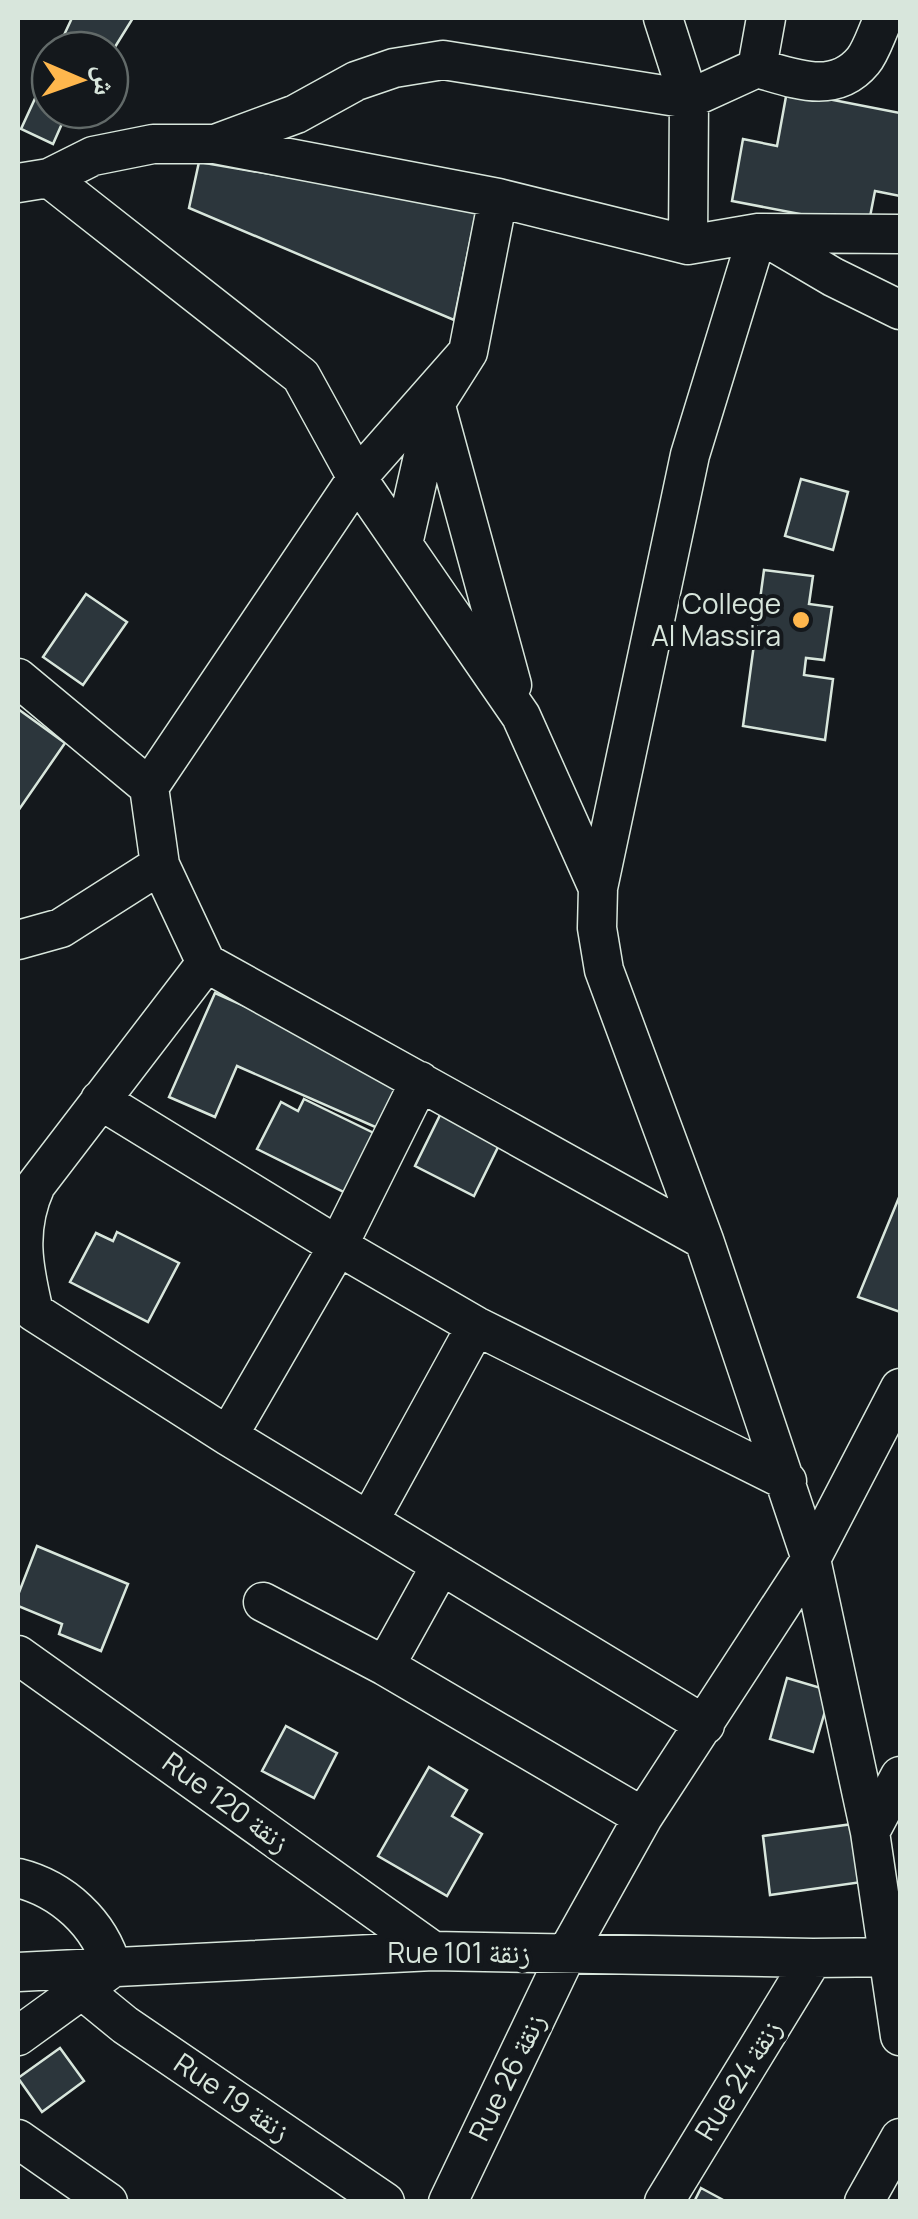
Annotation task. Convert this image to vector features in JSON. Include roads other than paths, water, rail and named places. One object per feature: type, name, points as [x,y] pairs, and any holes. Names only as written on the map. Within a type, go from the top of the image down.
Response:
[{"type":"street","points":[[663,18],[689,98],[688,245]]},
{"type":"street","points":[[757,68],[766,18]]},
{"type":"street","points":[[216,144],[296,114],[356,81],[394,68],[444,60],[689,98],[757,68],[799,80],[833,81],[864,60],[884,18]]},
{"type":"street","points":[[27,180],[93,156],[152,144],[216,144],[498,198],[688,245],[758,233],[900,234]]},
{"type":"street","points":[[27,180],[302,376],[358,478],[521,716]]},
{"type":"street","points":[[403,544],[436,404],[468,352],[498,198]]},
{"type":"street","points":[[758,233],[900,310]]},
{"type":"street","points":[[758,233],[690,455],[598,888],[597,928],[604,970],[704,1240],[811,1559],[894,1957],[900,2036]]},
{"type":"street","points":[[468,352],[358,478],[149,787],[160,865],[206,963],[704,1240]]},
{"type":"street","points":[[436,404],[521,716],[598,888]]},
{"type":"street","points":[[18,678],[149,787]]},
{"type":"street","points":[[18,940],[60,928],[160,865]]},
{"type":"street","points":[[206,963],[36,1185],[26,1208],[22,1235],[26,1322],[228,1436],[705,1726]]},
{"type":"street","points":[[228,1436],[338,1246],[420,1081]]},
{"type":"street","points":[[100,1100],[476,1326],[787,1481]]},
{"type":"street","points":[[369,1522],[476,1326]]},
{"type":"street","name":"Rue 26 زنقة","points":[[448,2202],[567,1953],[644,1817],[811,1559],[900,1388]]},
{"type":"street","points":[[385,1666],[441,1565]]},
{"type":"street","points":[[263,1602],[385,1666],[644,1817]]},
{"type":"street","name":"Rue 120 زنقة","points":[[18,1655],[433,1950]]},
{"type":"street","points":[[870,1832],[900,1776]]},
{"type":"street","points":[[18,1878],[57,1894],[80,1912],[102,1942],[96,1979],[18,2036]]},
{"type":"street","name":"Rue 101 زنقة","points":[[18,1972],[96,1979],[433,1950],[894,1957]]},
{"type":"street","name":"Rue 24 زنقة","points":[[664,2202],[813,1958]]},
{"type":"street","name":"Rue 19 زنقة","points":[[96,1979],[125,2025],[386,2202]]},
{"type":"street","points":[[864,2202],[900,2138]]},
{"type":"street","points":[[18,2139],[108,2202]]},
{"type":"place","name":"College Al Massira","points":[[801,620]]}]
